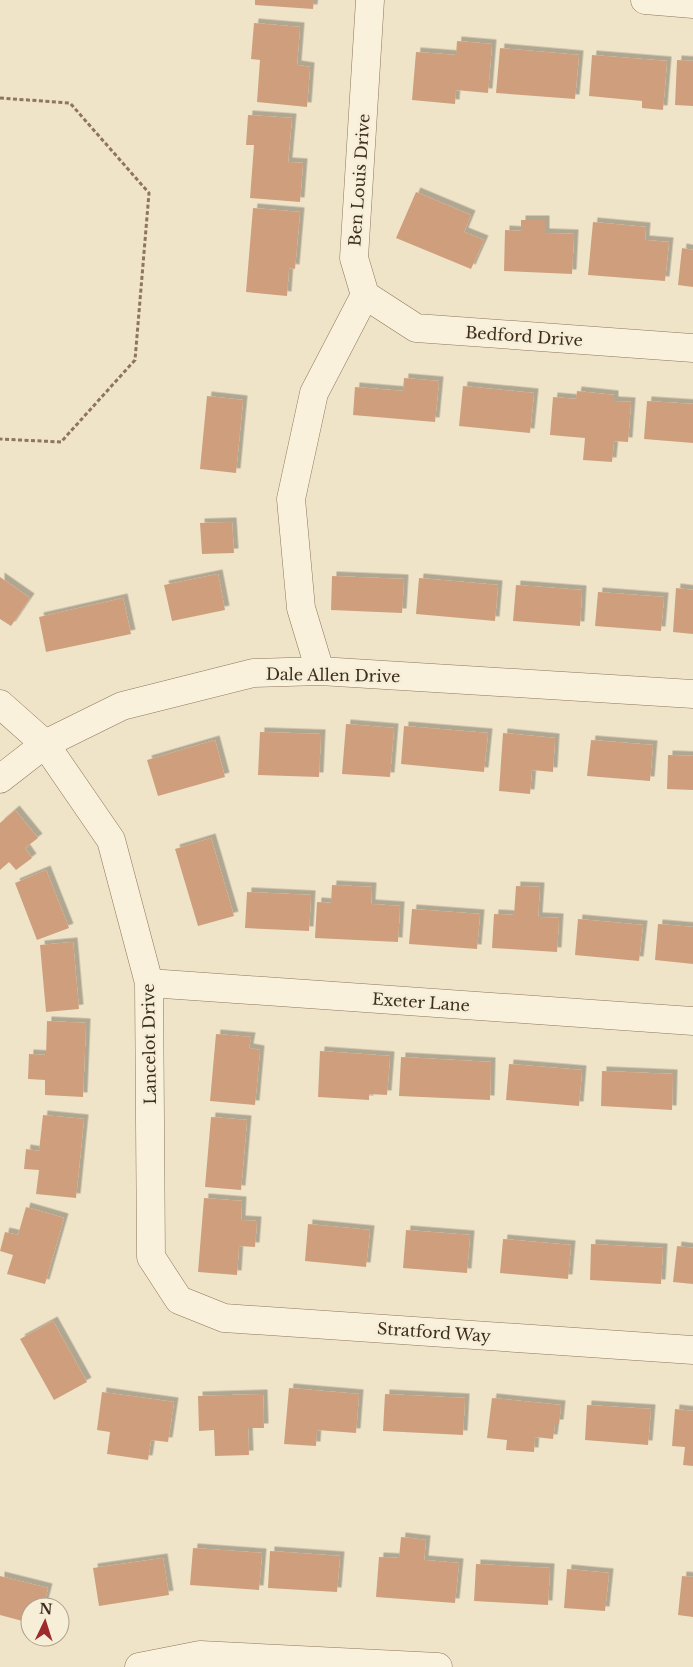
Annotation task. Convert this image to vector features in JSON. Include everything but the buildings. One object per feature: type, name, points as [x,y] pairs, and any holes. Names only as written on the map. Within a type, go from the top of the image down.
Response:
[{"type":"street","name":"Ben Louis Drive","points":[[364,294],[354,258],[370,0]]},
{"type":"street","points":[[645,0],[693,4]]},
{"type":"street","name":"Bedford Drive","points":[[364,294],[416,328],[693,348]]},
{"type":"street","points":[[320,671],[302,608],[291,499],[314,393],[364,294]]},
{"type":"street","name":"Dale Allen Drive","points":[[0,779],[45,744],[122,706],[253,673],[320,671],[693,694]]},
{"type":"street","points":[[0,704],[45,744]]},
{"type":"street","name":"Lancelot Drive","points":[[45,744],[111,840],[150,983],[151,1257],[179,1300]]},
{"type":"street","name":"Exeter Lane","points":[[150,983],[693,1020]]},
{"type":"street","name":"Stratford Way","points":[[179,1300],[224,1318],[693,1350]]},
{"type":"street","points":[[139,1667],[200,1655],[438,1667]]},
{"type":"path","points":[[0,98],[70,103],[149,193],[135,360],[61,442],[0,439]]}]
